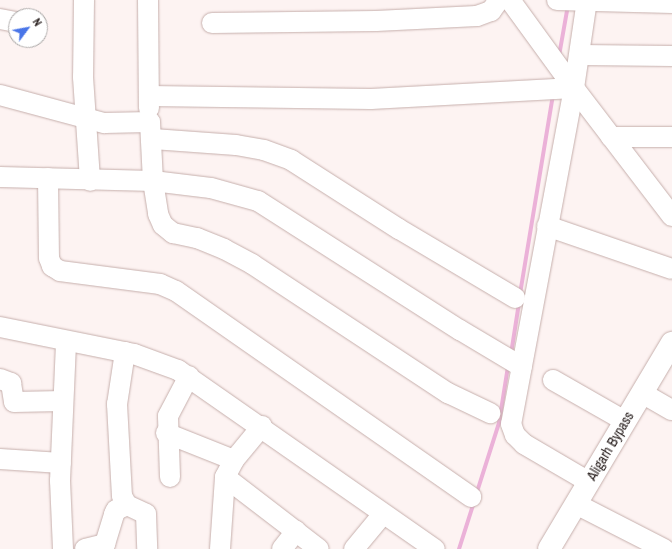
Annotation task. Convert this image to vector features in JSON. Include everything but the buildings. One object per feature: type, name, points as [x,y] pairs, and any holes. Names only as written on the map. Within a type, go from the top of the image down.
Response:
[{"type":"highway","name":"Aligarh Bypass","points":[[549,549],[625,421],[670,349]]},
{"type":"street","points":[[82,0],[85,117],[90,181]]},
{"type":"street","points":[[148,0],[149,96],[154,181],[158,214],[163,225],[173,234],[197,238],[224,249],[252,264],[448,393],[490,413]]},
{"type":"street","points":[[589,482],[524,444],[515,435],[511,424],[514,362],[547,226],[559,89],[580,55],[574,1],[672,3]]},
{"type":"street","points":[[212,23],[376,21],[477,16],[496,3],[559,89],[611,137],[672,216]]},
{"type":"street","points":[[580,55],[672,56]]},
{"type":"street","points":[[149,96],[371,99],[559,89]]},
{"type":"street","points":[[0,95],[104,123],[264,150],[291,160],[399,230],[515,298]]},
{"type":"street","points":[[611,137],[672,137]]},
{"type":"street","points":[[0,177],[90,181],[154,181],[211,188],[258,201],[514,362]]},
{"type":"street","points":[[48,178],[49,258],[52,266],[60,271],[160,284],[176,291],[471,497]]},
{"type":"street","points":[[547,226],[672,269]]},
{"type":"street","points":[[0,327],[125,352],[159,361],[189,376],[262,426],[383,514],[435,549]]},
{"type":"street","points":[[63,549],[61,463],[66,341]]},
{"type":"street","points":[[125,352],[116,404],[122,496],[127,505],[146,514],[148,549]]},
{"type":"street","points":[[170,476],[166,433],[168,416],[189,376]]},
{"type":"street","points":[[0,379],[11,383],[14,402],[63,402]]},
{"type":"street","points":[[553,380],[625,421]]},
{"type":"street","points":[[642,393],[672,410]]},
{"type":"street","points":[[220,549],[230,468],[262,426]]},
{"type":"street","points":[[166,433],[230,468],[296,531],[319,549]]},
{"type":"street","points":[[0,459],[61,463]]},
{"type":"street","points":[[576,504],[664,549]]},
{"type":"street","points":[[85,549],[105,544],[116,510],[127,505]]},
{"type":"street","points":[[354,549],[383,514]]},
{"type":"street","points":[[282,549],[296,531]]},
{"type":"waterway","points":[[559,56],[568,5]]},
{"type":"waterway","points":[[520,294],[553,94]]},
{"type":"waterway","points":[[511,354],[519,303]]},
{"type":"waterway","points":[[476,495],[499,423],[508,366]]},
{"type":"waterway","points":[[459,549],[474,502]]}]
